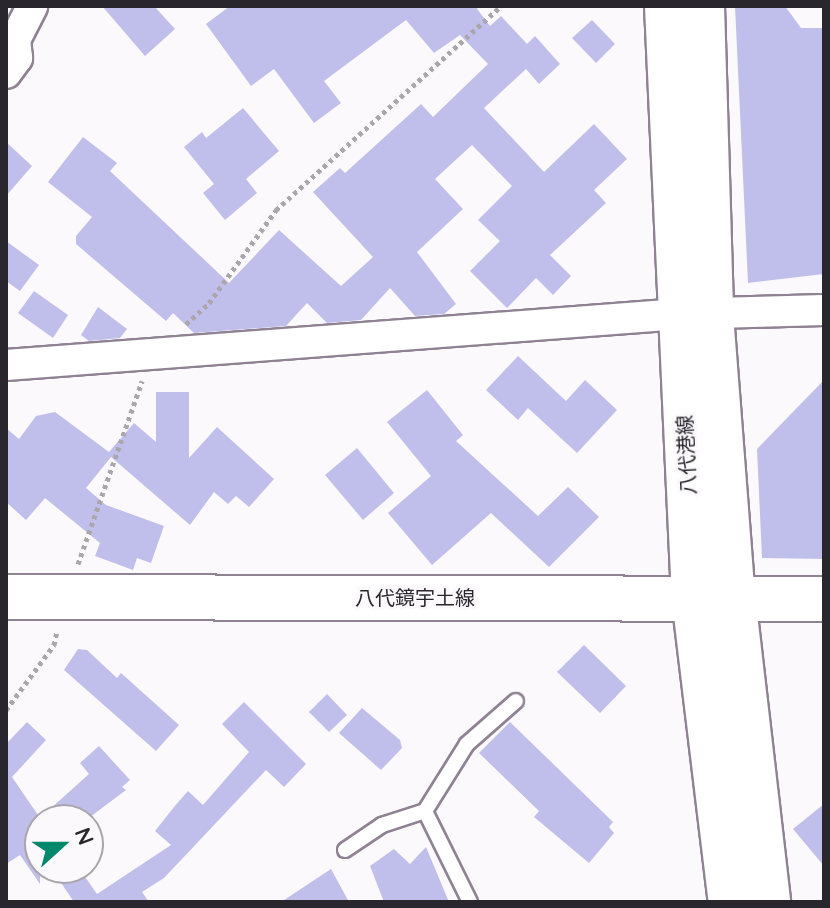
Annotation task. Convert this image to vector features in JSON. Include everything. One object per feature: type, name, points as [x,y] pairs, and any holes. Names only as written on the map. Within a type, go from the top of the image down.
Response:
[{"type":"main road","name":"八代港線","points":[[666,6],[696,314],[730,902]]},
{"type":"main road","name":"八代港線","points":[[696,314],[703,6]]},
{"type":"main road","name":"八代鏡宇土線","points":[[6,597],[824,599]]},
{"type":"main road","name":"八代港線","points":[[713,598],[769,902]]},
{"type":"street","points":[[6,73],[17,58],[15,40],[32,6]]},
{"type":"street","points":[[6,365],[696,314],[824,310]]},
{"type":"lane","points":[[345,850],[382,825],[425,811],[467,744],[516,701]]},
{"type":"lane","points":[[425,811],[470,902]]},
{"type":"path","points":[[6,710],[54,645],[66,597],[152,353],[209,303],[276,210],[501,6]]},
{"type":"building","points":[[102,6],[154,6],[175,29],[145,56]]},
{"type":"building","points":[[230,6],[475,6],[490,26],[501,16],[527,44],[535,36],[560,64],[539,84],[526,69],[484,108],[544,172],[594,124],[627,159],[594,190],[606,203],[550,255],[571,276],[553,295],[536,278],[507,308],[470,271],[500,241],[478,220],[512,186],[472,145],[435,179],[463,209],[417,252],[456,304],[444,314],[415,316],[390,288],[361,320],[327,323],[307,303],[286,326],[194,333],[173,313],[166,321],[76,244],[76,236],[92,217],[48,182],[83,137],[117,163],[110,171],[229,283],[279,230],[341,286],[373,257],[313,192],[340,168],[345,173],[421,104],[433,117],[488,64],[460,35],[434,53],[406,20],[324,81],[341,103],[314,123],[274,69],[251,86],[206,24]]},
{"type":"building","points":[[735,6],[785,6],[801,28],[824,28],[824,274],[748,283]]},
{"type":"building","points":[[592,20],[615,44],[596,63],[572,38]]},
{"type":"building","points":[[243,108],[279,151],[246,179],[257,193],[225,220],[203,193],[214,184],[184,147],[202,132],[206,138]]},
{"type":"building","points":[[6,142],[32,166],[6,196]]},
{"type":"building","points":[[6,241],[39,265],[20,291],[6,281]]},
{"type":"building","points":[[34,291],[68,315],[53,338],[18,313]]},
{"type":"building","points":[[98,307],[127,329],[120,338],[89,341],[81,335]]},
{"type":"building","points":[[518,356],[566,401],[585,380],[617,410],[577,453],[528,408],[518,420],[486,390]]},
{"type":"building","points":[[824,380],[824,559],[762,558],[757,449]]},
{"type":"building","points":[[427,390],[463,435],[456,441],[538,516],[568,487],[599,517],[549,567],[491,513],[432,565],[388,513],[431,476],[387,422]]},
{"type":"building","points":[[156,392],[189,392],[189,458],[217,427],[274,479],[249,507],[236,496],[228,504],[214,492],[190,525],[111,457],[86,488],[106,505],[164,526],[151,563],[137,558],[133,570],[95,556],[100,543],[45,498],[26,520],[6,502],[6,428],[19,439],[36,416],[55,412],[109,452],[134,423],[156,442]]},
{"type":"building","points":[[357,448],[394,493],[363,520],[325,475]]},
{"type":"building","points":[[584,645],[626,686],[600,713],[557,672]]},
{"type":"building","points":[[78,649],[87,650],[117,678],[121,673],[179,725],[156,751],[64,670]]},
{"type":"building","points":[[327,694],[347,715],[329,732],[309,712]]},
{"type":"building","points":[[244,702],[306,764],[284,787],[266,770],[164,878],[142,892],[149,902],[74,902],[62,884],[90,884],[97,894],[171,845],[155,831],[174,807],[188,791],[203,805],[249,752],[222,724]]},
{"type":"building","points":[[362,708],[400,740],[402,748],[381,770],[339,733]]},
{"type":"building","points":[[27,722],[46,740],[12,777],[30,804],[24,804],[24,861],[20,855],[6,864],[6,744]]},
{"type":"building","points":[[510,722],[613,822],[609,827],[614,833],[589,863],[534,817],[539,811],[479,753]]},
{"type":"building","points":[[99,746],[130,780],[122,787],[126,790],[104,806],[104,804],[56,804],[89,774],[80,763]]},
{"type":"building","points":[[824,804],[824,866],[793,829]]},
{"type":"building","points":[[426,847],[449,902],[384,902],[370,866],[394,849],[410,864]]},
{"type":"building","points":[[331,869],[349,902],[281,902]]}]
